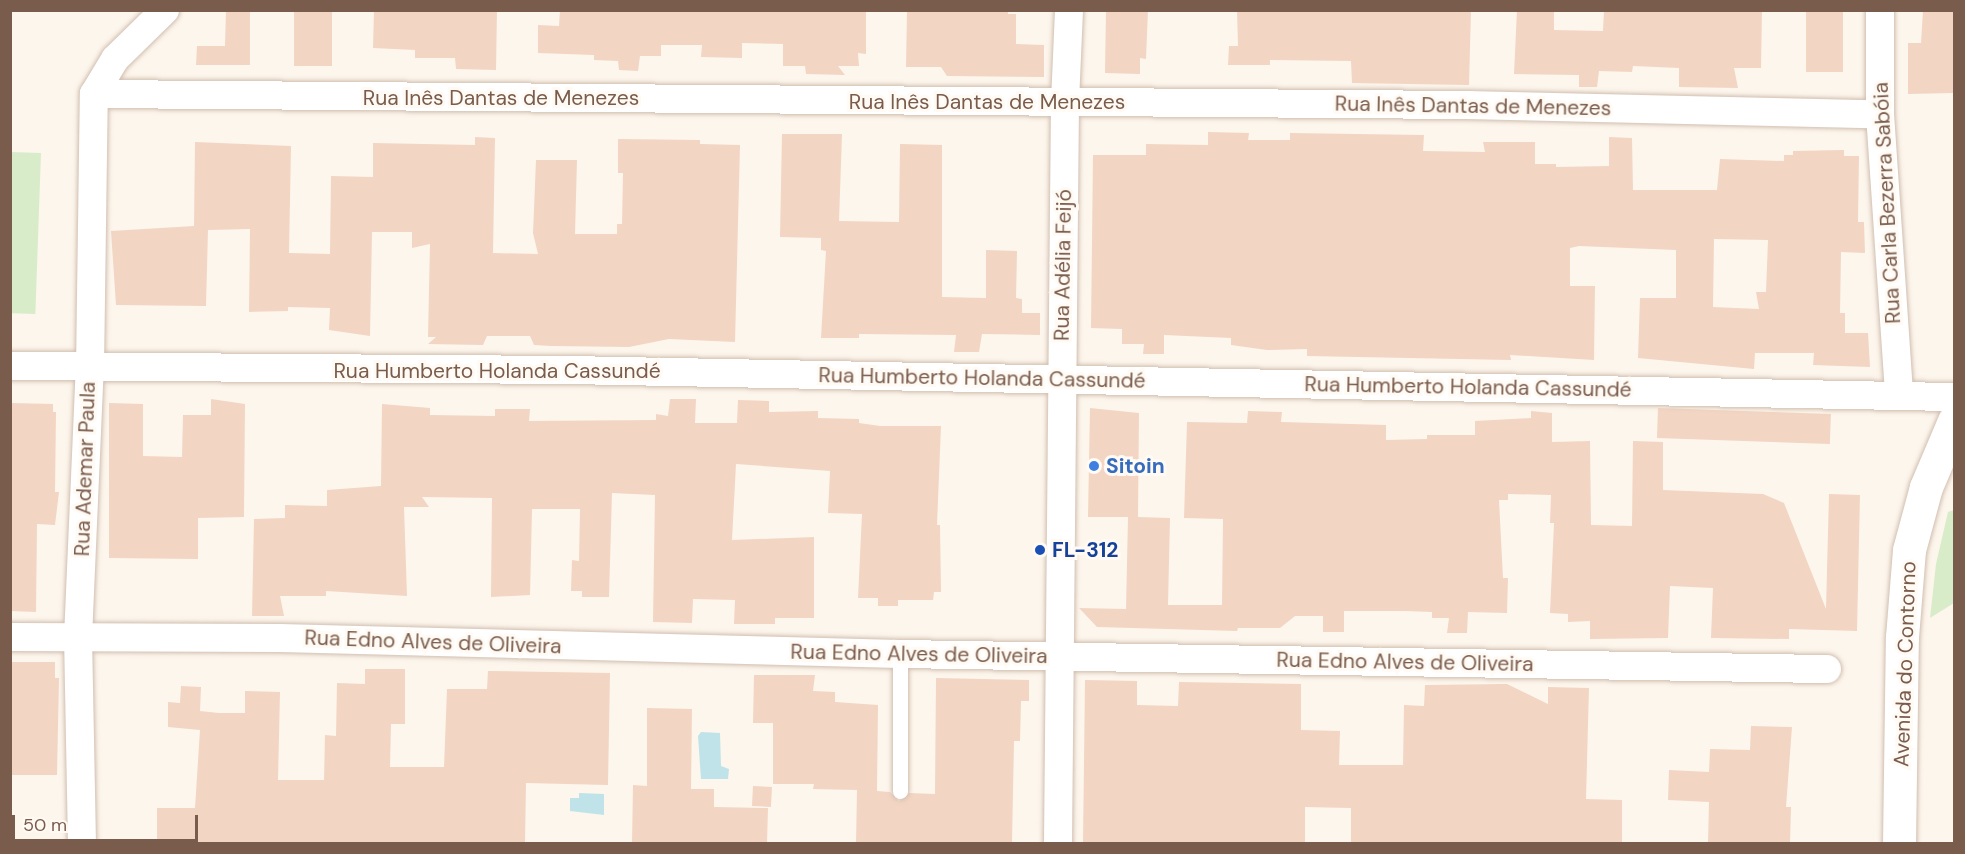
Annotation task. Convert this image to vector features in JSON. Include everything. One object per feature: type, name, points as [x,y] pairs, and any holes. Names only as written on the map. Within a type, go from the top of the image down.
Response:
[{"type":"street","points":[[94,94],[115,59],[165,10]]},
{"type":"street","name":"Rua Adélia Feijó","points":[[1058,843],[1065,102],[1069,10]]},
{"type":"street","name":"Rua Carla Bezerra Sabóia","points":[[1880,10],[1880,114],[1899,395]]},
{"type":"street","name":"Rua Inês Dantas de Menezes","points":[[94,94],[1065,102],[1880,114]]},
{"type":"street","name":"Rua Ademar Paula","points":[[82,843],[78,638],[90,368],[94,94]]},
{"type":"street","name":"Rua Humberto Holanda Cassundé","points":[[10,366],[569,370],[1954,397]]},
{"type":"street","name":"Avenida do Contorno","points":[[1899,843],[1902,637],[1909,550],[1926,487],[1954,421]]},
{"type":"street","name":"Rua Edno Alves de Oliveira","points":[[10,637],[280,638],[900,654],[1827,669]]},
{"type":"lane","points":[[900,654],[900,791]]},
{"type":"green space","points":[[11,152],[41,153],[35,314],[10,313]]},
{"type":"green space","points":[[1954,510],[1954,603],[1930,618],[1936,564],[1948,512]]},
{"type":"water","points":[[701,732],[720,733],[721,766],[729,769],[728,779],[701,779],[698,736]]},
{"type":"water","points":[[579,793],[604,794],[604,815],[570,811],[570,798],[579,798]]},
{"type":"building","points":[[226,10],[250,10],[250,65],[196,65],[197,46],[225,46]]},
{"type":"building","points":[[294,10],[332,10],[332,66],[294,66]]},
{"type":"building","points":[[374,10],[497,10],[496,70],[456,69],[455,58],[415,58],[415,50],[373,48]]},
{"type":"building","points":[[560,10],[866,10],[866,54],[858,53],[859,66],[838,66],[845,75],[806,74],[805,66],[783,66],[783,44],[742,43],[742,58],[701,57],[702,45],[661,45],[661,56],[640,56],[638,71],[619,70],[618,61],[594,60],[594,55],[538,53],[538,25],[559,26]]},
{"type":"building","points":[[907,10],[1008,10],[1008,14],[1016,14],[1016,44],[1044,45],[1044,77],[947,76],[941,67],[906,67]]},
{"type":"building","points":[[1106,10],[1148,10],[1146,59],[1140,58],[1140,74],[1105,73]]},
{"type":"building","points":[[1237,10],[1471,10],[1469,85],[1352,83],[1351,61],[1270,60],[1270,65],[1228,65],[1229,46],[1238,46]]},
{"type":"building","points":[[1517,10],[1554,10],[1554,30],[1603,31],[1604,10],[1762,10],[1761,68],[1734,68],[1738,88],[1679,87],[1679,68],[1633,66],[1632,72],[1599,71],[1597,87],[1579,87],[1579,75],[1514,74]]},
{"type":"building","points":[[1806,10],[1843,10],[1843,72],[1806,72]]},
{"type":"building","points":[[1923,10],[1954,10],[1954,93],[1908,94],[1908,43],[1921,43]]},
{"type":"building","points":[[1208,132],[1249,133],[1248,140],[1290,140],[1290,133],[1424,135],[1423,151],[1485,152],[1483,142],[1535,142],[1535,164],[1556,164],[1556,167],[1609,166],[1609,137],[1632,138],[1633,190],[1717,190],[1720,159],[1784,161],[1784,155],[1793,155],[1793,151],[1844,150],[1844,156],[1859,156],[1858,222],[1864,222],[1865,253],[1841,252],[1840,313],[1845,313],[1845,333],[1868,333],[1870,367],[1813,365],[1814,353],[1755,353],[1754,369],[1638,358],[1640,298],[1676,298],[1676,250],[1579,246],[1570,248],[1570,286],[1595,286],[1594,360],[1510,355],[1511,360],[1307,356],[1307,349],[1267,350],[1231,345],[1231,338],[1164,335],[1164,354],[1143,354],[1144,344],[1122,344],[1122,329],[1091,328],[1093,155],[1146,155],[1146,144],[1208,145]],"holes":[[[1714,239],[1768,240],[1766,292],[1756,292],[1759,309],[1713,307]]]},
{"type":"building","points":[[782,134],[842,134],[839,221],[899,222],[900,144],[942,145],[942,297],[986,298],[986,250],[1017,251],[1016,298],[1022,299],[1022,313],[1040,313],[1040,335],[982,334],[979,352],[954,352],[956,335],[859,334],[859,338],[821,338],[826,251],[821,250],[821,238],[780,237]]},
{"type":"building","points":[[475,137],[495,138],[493,253],[538,254],[533,233],[536,160],[577,160],[575,234],[617,234],[617,224],[622,224],[623,173],[618,173],[618,139],[700,140],[700,144],[740,145],[735,342],[669,339],[629,347],[551,346],[534,345],[530,336],[487,336],[483,345],[428,344],[436,337],[428,337],[430,244],[412,248],[412,232],[372,232],[370,336],[329,330],[330,308],[288,307],[288,311],[249,312],[250,229],[208,230],[206,306],[116,305],[111,231],[194,226],[195,142],[291,146],[289,253],[330,254],[331,176],[373,177],[373,143],[475,145]]},
{"type":"building","points":[[211,399],[245,404],[244,517],[198,518],[198,559],[109,558],[109,403],[143,404],[143,456],[182,457],[183,415],[211,415]]},
{"type":"building","points":[[670,399],[696,399],[695,423],[737,423],[738,400],[769,401],[769,412],[818,411],[818,418],[859,419],[859,423],[880,426],[941,426],[937,525],[940,525],[941,592],[934,592],[933,600],[898,600],[898,606],[878,606],[878,598],[858,598],[862,514],[828,513],[830,471],[736,464],[732,540],[814,537],[814,618],[775,618],[775,624],[734,624],[735,600],[693,599],[692,623],[653,622],[655,495],[612,493],[609,597],[582,597],[582,591],[571,591],[572,560],[579,561],[580,509],[532,509],[530,595],[491,597],[492,498],[422,497],[429,507],[404,507],[407,596],[326,591],[326,596],[280,596],[284,616],[252,616],[254,519],[285,518],[285,505],[327,506],[327,490],[381,486],[382,404],[430,408],[430,415],[495,416],[495,409],[530,409],[529,421],[656,420],[656,414],[668,416]]},
{"type":"building","points":[[10,403],[53,404],[53,412],[56,412],[55,492],[59,492],[55,525],[37,524],[36,612],[10,611]]},
{"type":"building","points":[[1090,408],[1139,413],[1138,517],[1170,518],[1168,605],[1222,605],[1223,519],[1184,518],[1187,422],[1247,423],[1248,411],[1282,412],[1281,422],[1386,425],[1386,440],[1427,439],[1427,435],[1475,435],[1475,421],[1531,418],[1531,411],[1552,413],[1552,442],[1590,441],[1591,525],[1632,526],[1633,441],[1663,442],[1663,490],[1763,494],[1784,503],[1826,609],[1829,494],[1860,495],[1857,631],[1789,629],[1789,639],[1711,638],[1713,588],[1670,586],[1668,638],[1590,639],[1590,621],[1568,622],[1568,614],[1550,613],[1554,523],[1550,523],[1551,495],[1508,494],[1508,500],[1499,500],[1503,578],[1508,578],[1507,613],[1468,612],[1467,633],[1447,633],[1449,618],[1432,618],[1432,612],[1405,611],[1344,611],[1344,632],[1323,632],[1323,616],[1295,616],[1280,628],[1238,628],[1237,631],[1097,627],[1079,608],[1126,609],[1128,517],[1088,517]]},
{"type":"building","points":[[1658,408],[1831,414],[1830,444],[1657,438]]},
{"type":"building","points":[[10,662],[55,662],[55,678],[59,678],[57,775],[10,775]]},
{"type":"building","points":[[365,669],[405,669],[405,724],[391,724],[390,767],[444,767],[447,689],[487,689],[488,671],[610,673],[608,785],[526,783],[525,843],[157,843],[157,808],[195,808],[200,730],[168,727],[168,702],[180,703],[181,686],[201,687],[200,711],[219,713],[245,713],[245,691],[280,692],[278,780],[324,780],[325,735],[336,736],[337,683],[365,684]]},
{"type":"building","points":[[754,675],[815,675],[813,691],[835,692],[835,702],[878,705],[877,791],[890,792],[899,801],[909,793],[935,794],[936,678],[1029,680],[1029,701],[1021,701],[1020,741],[1014,741],[1012,843],[856,843],[857,790],[813,789],[814,784],[773,784],[773,723],[753,723]]},
{"type":"building","points":[[1085,680],[1137,681],[1137,705],[1178,706],[1179,682],[1301,684],[1301,730],[1340,731],[1339,765],[1403,765],[1404,705],[1424,706],[1425,685],[1507,684],[1548,704],[1548,687],[1589,688],[1586,799],[1622,800],[1622,843],[1351,843],[1351,808],[1305,807],[1305,843],[1083,843]]},
{"type":"building","points":[[647,708],[692,709],[691,789],[714,789],[714,807],[768,808],[767,843],[632,843],[633,785],[647,786]]},
{"type":"building","points":[[1751,726],[1792,727],[1786,807],[1791,807],[1790,843],[1708,843],[1709,802],[1668,800],[1669,770],[1709,772],[1710,749],[1750,750]]},
{"type":"building","points":[[753,786],[772,787],[771,807],[752,806]]},
{"type":"place","name":"Sitoin","points":[[1094,466]]},
{"type":"place","name":"FL-312","points":[[1040,550]]}]
